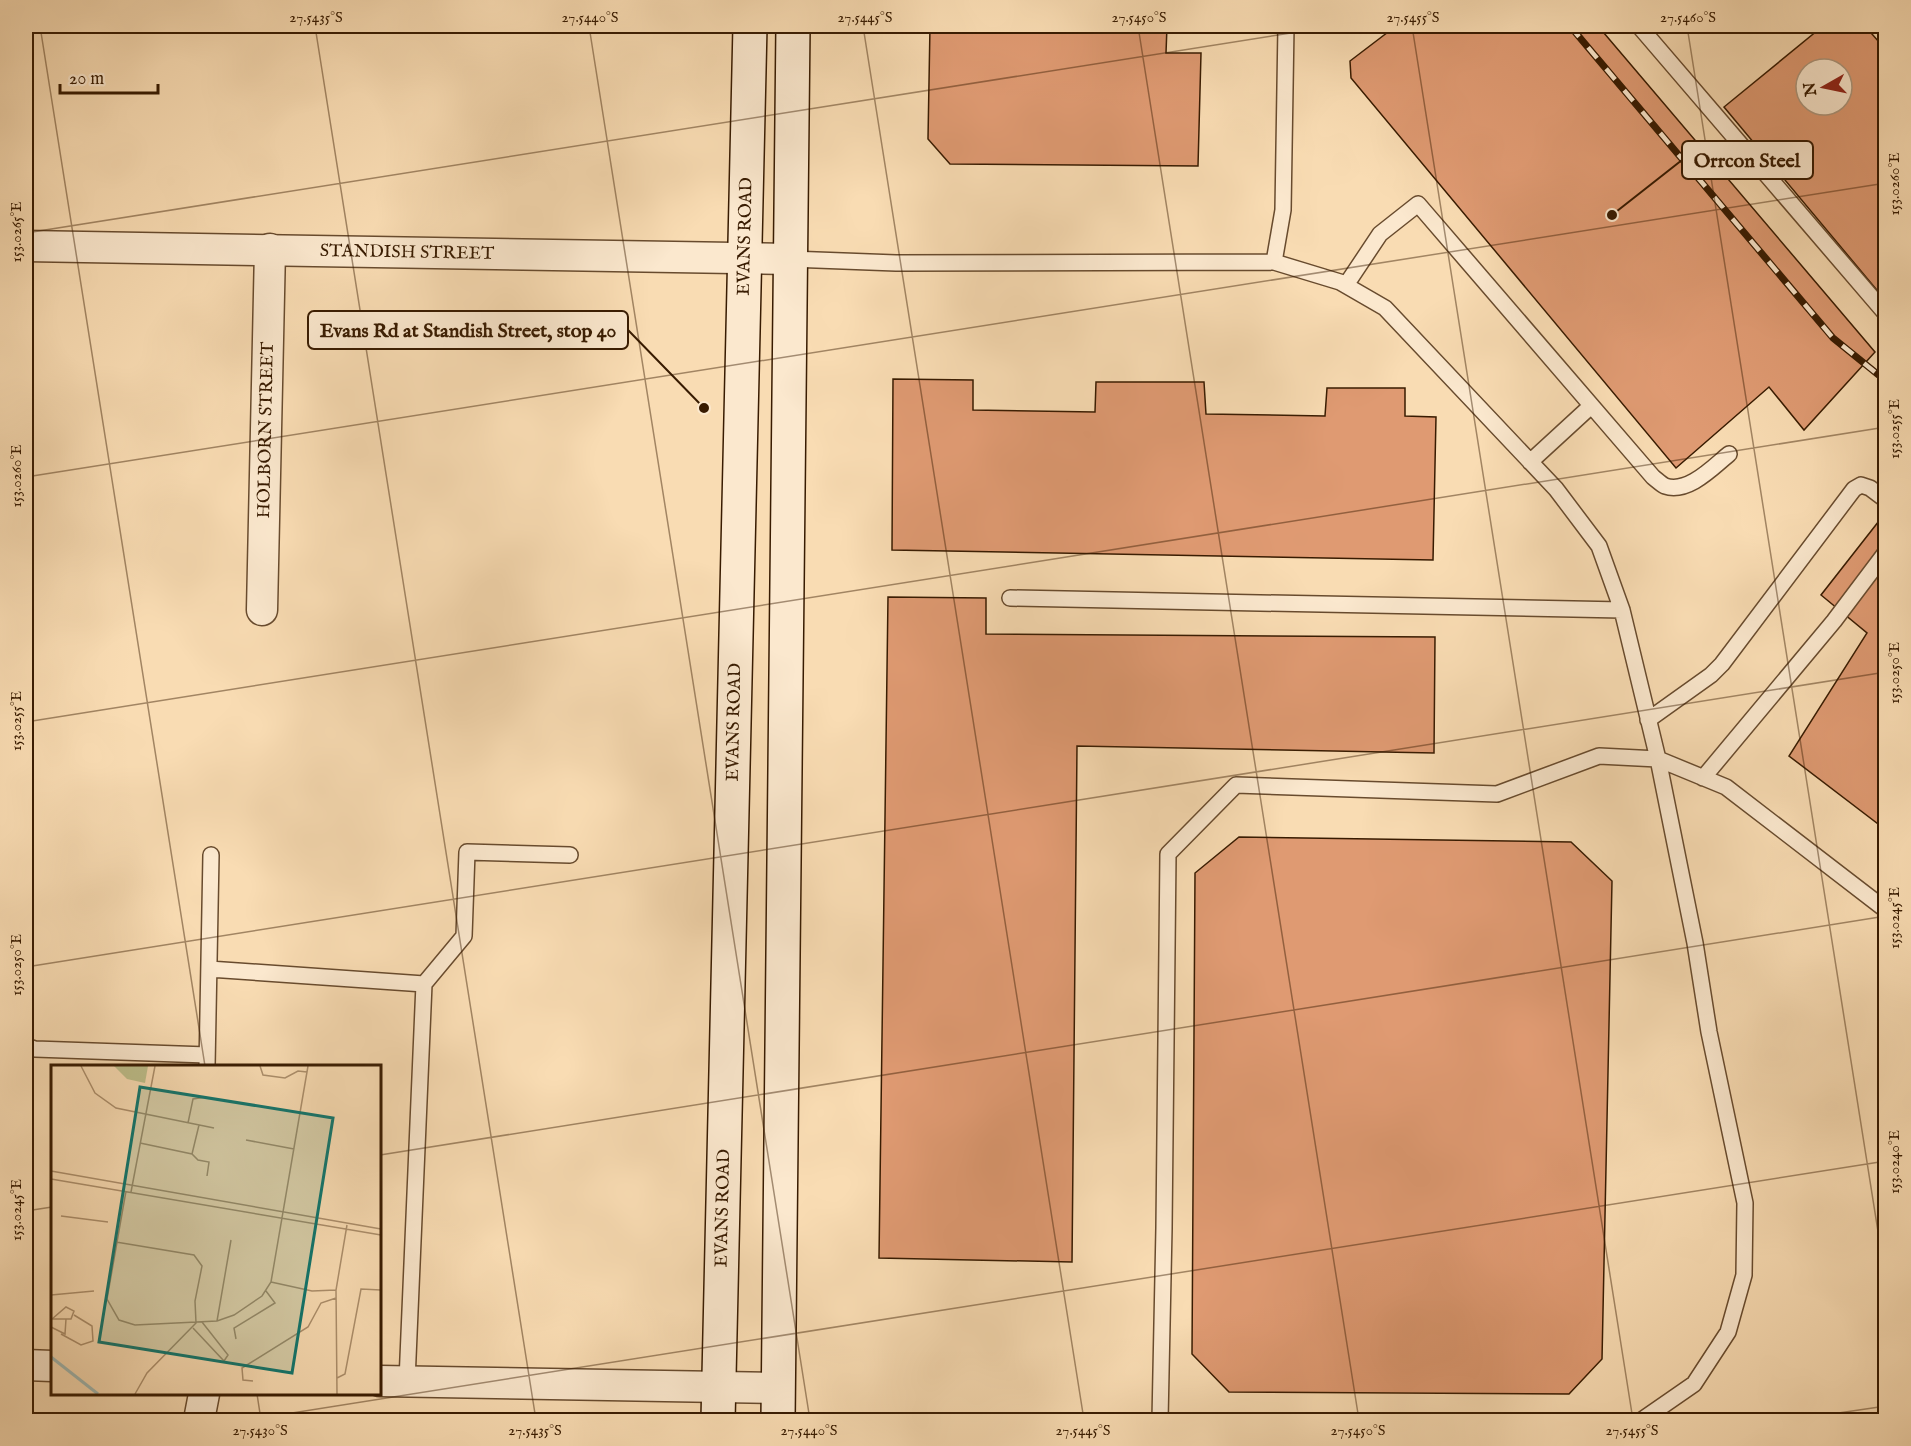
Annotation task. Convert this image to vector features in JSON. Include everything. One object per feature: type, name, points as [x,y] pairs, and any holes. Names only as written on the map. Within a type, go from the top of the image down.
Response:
[{"type":"main road","name":"EVANS ROAD","points":[[718,1420],[750,26]]},
{"type":"main road","points":[[778,1420],[793,26]]},
{"type":"street","name":"STANDISH STREET","points":[[26,246],[790,259]]},
{"type":"street","name":"HOLBORN STREET","points":[[262,610],[270,249]]},
{"type":"street","points":[[26,1365],[51,1366]]},
{"type":"street","points":[[393,1381],[778,1388]]},
{"type":"street","points":[[199,1420],[204,1395]]},
{"type":"lane","points":[[1274,262],[1283,210],[1286,26]]},
{"type":"lane","points":[[1639,26],[1886,314]]},
{"type":"lane","points":[[1346,285],[1380,234],[1418,204],[1653,477],[1666,487],[1683,486],[1698,479],[1729,454]]},
{"type":"lane","points":[[790,259],[896,263],[1274,262],[1346,285],[1385,308],[1556,489],[1599,546],[1622,610],[1658,759],[1695,943],[1709,1032],[1745,1203],[1744,1275],[1728,1332],[1694,1384],[1642,1420]]},
{"type":"lane","points":[[1530,462],[1591,405]]},
{"type":"lane","points":[[1648,720],[1711,675],[1722,664],[1854,489],[1861,485],[1886,500]]},
{"type":"lane","points":[[1703,778],[1834,621],[1886,552]]},
{"type":"lane","points":[[1010,598],[1622,610]]},
{"type":"lane","points":[[1160,1420],[1168,854],[1236,785],[1497,794],[1599,756],[1658,759],[1726,787],[1886,910]]},
{"type":"lane","points":[[393,1381],[424,984],[465,936],[467,852],[570,855]]},
{"type":"lane","points":[[26,1046],[34,1049],[207,1061],[211,855]]},
{"type":"lane","points":[[209,969],[424,984]]},
{"type":"building","points":[[930,26],[1167,26],[1166,53],[1201,53],[1198,166],[950,164],[928,139]]},
{"type":"building","points":[[1396,26],[1598,26],[1875,352],[1804,430],[1769,387],[1676,468],[1351,78],[1350,61]]},
{"type":"building","points":[[1823,26],[1865,26],[1886,50],[1886,301],[1724,107]]},
{"type":"building","points":[[893,379],[973,380],[973,410],[1095,412],[1096,382],[1204,382],[1206,414],[1325,416],[1327,388],[1405,388],[1405,416],[1436,417],[1433,560],[892,550]]},
{"type":"building","points":[[1886,512],[1886,830],[1789,756],[1867,633],[1821,595]]},
{"type":"building","points":[[888,597],[986,598],[986,634],[1435,637],[1434,753],[1077,746],[1072,1262],[879,1258]]},
{"type":"building","points":[[1239,837],[1571,842],[1612,881],[1602,1359],[1569,1394],[1229,1392],[1192,1354],[1195,873]]},
{"type":"railway","points":[[1570,26],[1833,338],[1886,381]]},
{"type":"place","name":"Orrcon Steel","points":[[1612,215]]},
{"type":"place","name":"Evans Rd at Standish Street, stop 40","points":[[704,408]]}]
